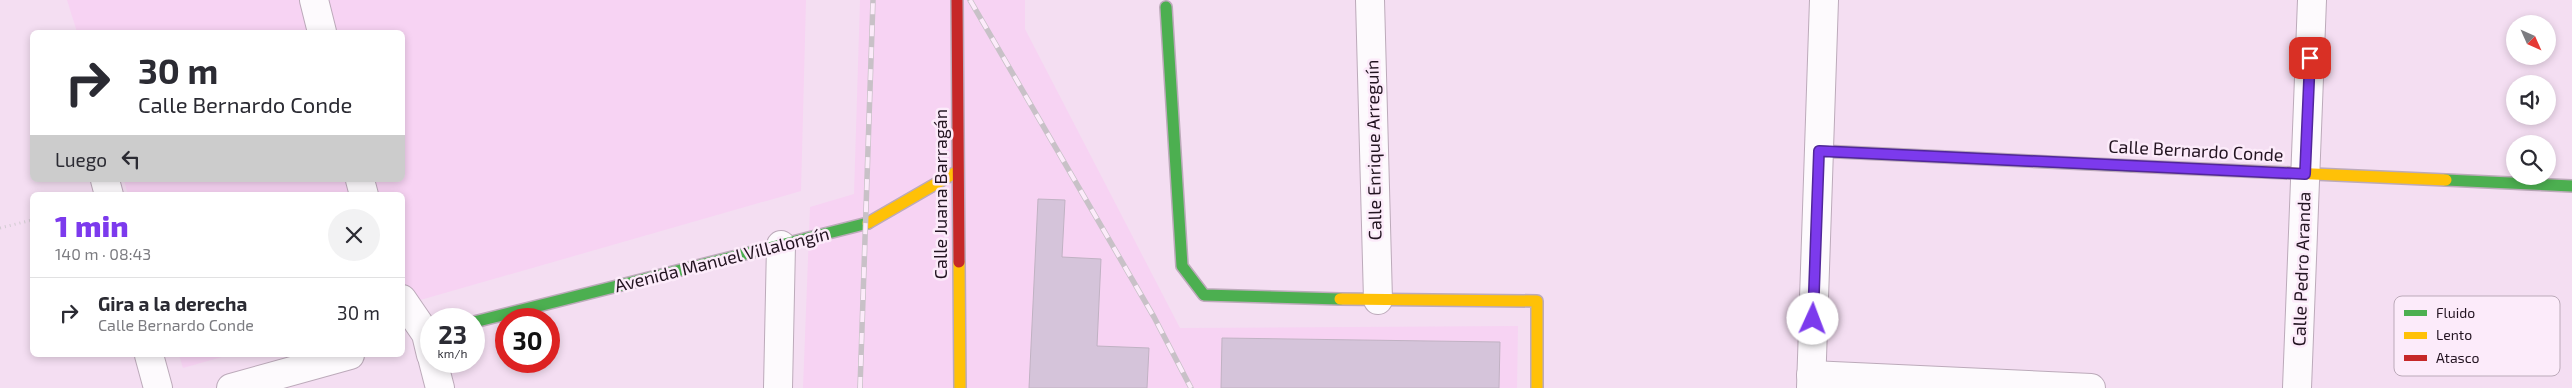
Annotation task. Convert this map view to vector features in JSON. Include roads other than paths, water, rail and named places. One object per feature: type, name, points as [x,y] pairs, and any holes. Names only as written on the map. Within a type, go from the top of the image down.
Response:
[{"type":"street","points":[[314,0],[322,30]]},
{"type":"street","name":"Calle Juana Barragán","points":[[957,0],[960,388]]},
{"type":"street","name":"Calle Enrique Arreguín","points":[[1370,0],[1378,300]]},
{"type":"street","points":[[1824,0],[1811,381],[2091,388]]},
{"type":"street","name":"Calle Pedro Aranda","points":[[2297,388],[2312,0]]},
{"type":"street","points":[[1166,7],[1182,266],[1204,295],[1537,302],[1537,388]]},
{"type":"street","name":"Calle Bernardo Conde","points":[[1819,151],[2572,186]]},
{"type":"street","name":"Avenida Manuel Villalongín","points":[[485,319],[864,225],[958,170]]},
{"type":"street","points":[[778,388],[782,245]]},
{"type":"street","points":[[405,305],[420,334]]},
{"type":"street","points":[[150,357],[158,388]]},
{"type":"street","points":[[231,388],[343,357]]},
{"type":"street","points":[[436,373],[440,388]]},
{"type":"railway","points":[[860,388],[873,0]]},
{"type":"railway","points":[[970,0],[1154,317],[1191,388]]}]
